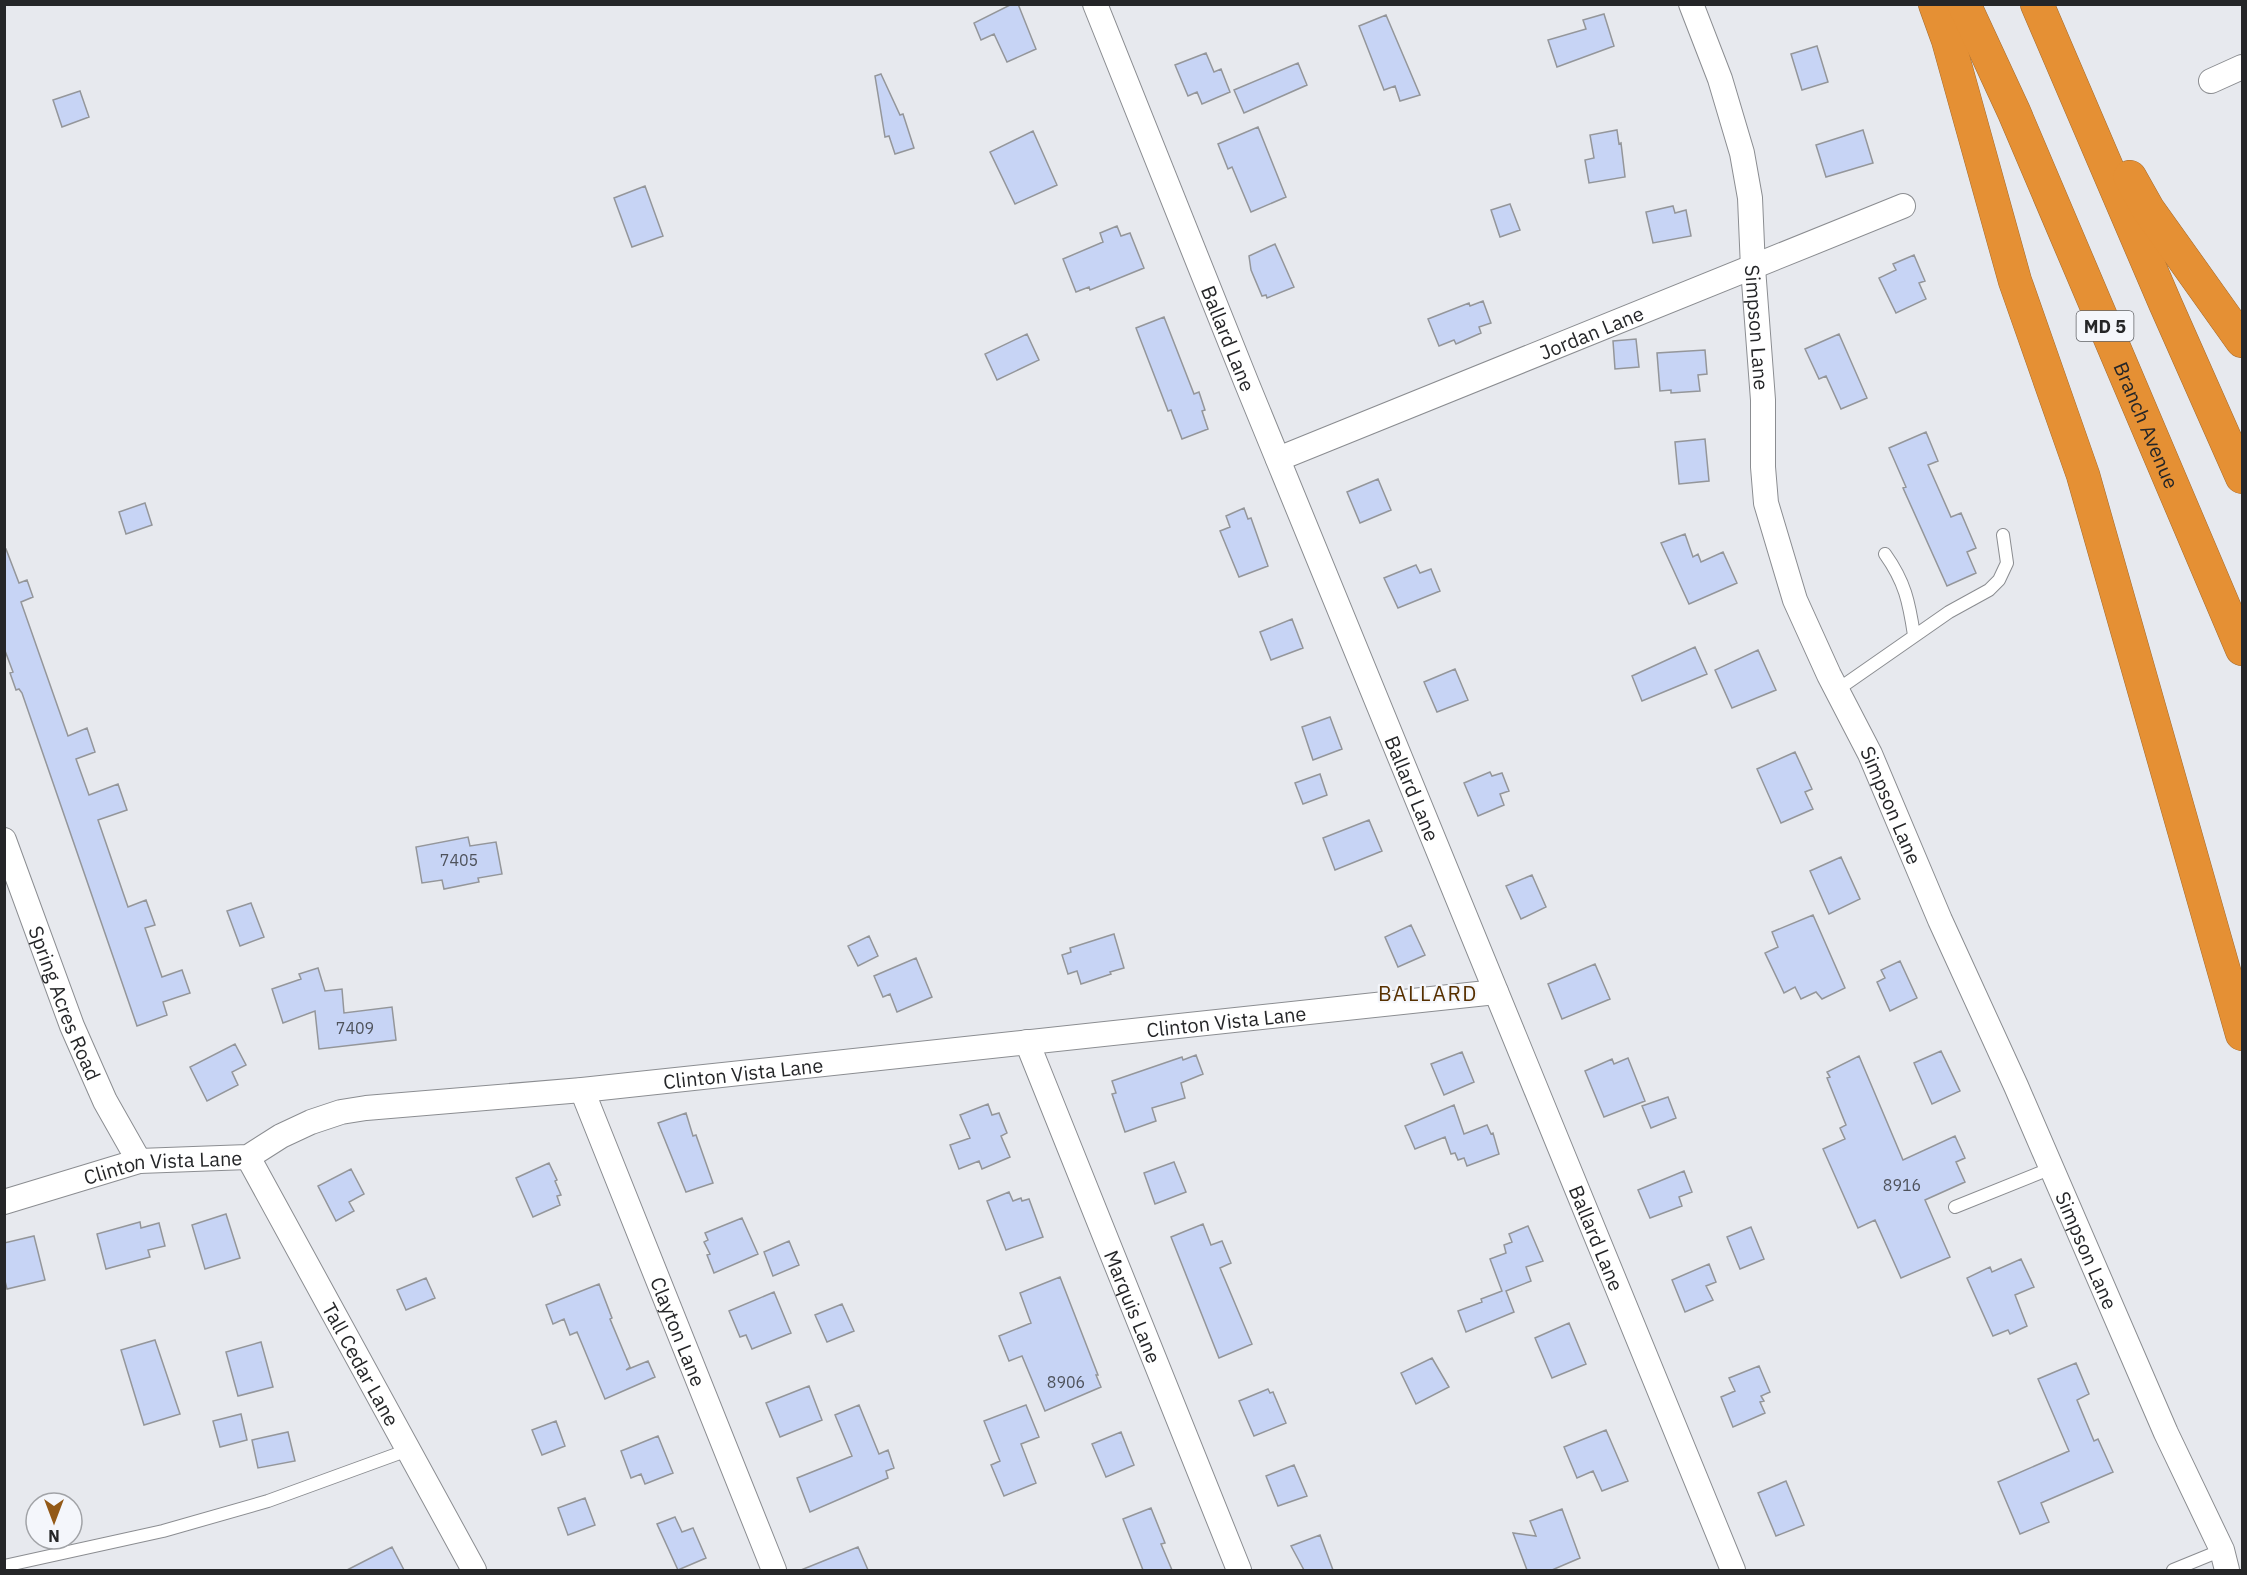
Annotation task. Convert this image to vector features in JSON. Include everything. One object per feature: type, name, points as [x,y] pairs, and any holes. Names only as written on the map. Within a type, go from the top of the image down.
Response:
[{"type":"highway","points":[[1935,4],[1948,40],[2015,281],[2083,475],[2242,1034]]},
{"type":"highway","name":"Branch Avenue","points":[[1964,4],[2014,112],[2242,649]]},
{"type":"highway","points":[[2037,4],[2148,209],[2242,341]]},
{"type":"highway","points":[[2037,4],[2242,477]]},
{"type":"street","name":"Ballard Lane","points":[[1095,4],[1278,459],[1732,1570]]},
{"type":"street","name":"Simpson Lane","points":[[1691,4],[1720,79],[1742,153],[1750,198],[1763,400],[1763,467],[1766,503],[1796,600],[1837,690],[1870,754],[1940,920],[2224,1560]]},
{"type":"street","points":[[2211,81],[2242,67]]},
{"type":"street","name":"Jordan Lane","points":[[1278,459],[1903,206]]},
{"type":"street","name":"Spring Acres Road","points":[[4,840],[72,1026],[105,1101],[139,1161]]},
{"type":"street","name":"Clinton Vista Lane","points":[[4,1202],[139,1161],[248,1157],[281,1136],[341,1112],[366,1108],[582,1090],[1496,992]]},
{"type":"street","name":"Marquis Lane","points":[[1027,1042],[1239,1570]]},
{"type":"street","name":"Clayton Lane","points":[[582,1090],[774,1570]]},
{"type":"street","name":"Tall Cedar Lane","points":[[248,1157],[474,1570]]},
{"type":"lane","points":[[1837,690],[1914,635],[1989,590],[1999,580],[2007,563],[2003,535]]},
{"type":"lane","points":[[1885,554],[1905,587],[1914,635]]},
{"type":"lane","points":[[1955,1207],[2052,1168]]},
{"type":"lane","points":[[4,1566],[174,1528],[268,1501],[408,1450]]},
{"type":"lane","points":[[2173,1570],[2224,1560]]},
{"type":"building","points":[[1012,4],[1018,4],[1036,49],[1007,62],[994,34],[981,40],[974,23]]},
{"type":"building","points":[[1604,14],[1614,46],[1557,67],[1548,40],[1586,29],[1583,20]]},
{"type":"building","points":[[1386,15],[1420,95],[1400,101],[1395,86],[1384,90],[1359,26]]},
{"type":"building","points":[[1817,46],[1828,82],[1802,90],[1791,54]]},
{"type":"building","points":[[1206,53],[1214,72],[1221,69],[1230,92],[1202,104],[1197,92],[1188,96],[1175,65]]},
{"type":"building","points":[[1298,63],[1307,85],[1244,113],[1234,90]]},
{"type":"building","points":[[881,74],[900,115],[903,114],[914,148],[895,154],[889,136],[885,137],[875,76]]},
{"type":"building","points":[[80,91],[89,117],[62,127],[53,100]]},
{"type":"building","points":[[1258,127],[1286,197],[1251,212],[1232,167],[1228,169],[1218,144]]},
{"type":"building","points":[[1617,130],[1625,177],[1589,183],[1585,160],[1594,158],[1590,135]]},
{"type":"building","points":[[1863,130],[1873,163],[1826,177],[1816,145]]},
{"type":"building","points":[[1033,131],[1057,185],[1015,204],[990,152]]},
{"type":"building","points":[[645,186],[663,236],[632,247],[614,198]]},
{"type":"building","points":[[1510,204],[1520,230],[1500,237],[1491,210]]},
{"type":"building","points":[[1673,206],[1675,213],[1686,210],[1691,236],[1653,243],[1646,212]]},
{"type":"building","points":[[1117,226],[1121,236],[1130,233],[1144,268],[1090,290],[1089,287],[1076,292],[1063,259],[1103,242],[1100,233]]},
{"type":"building","points":[[1275,244],[1294,287],[1267,298],[1266,295],[1262,296],[1251,270],[1249,256]]},
{"type":"building","points":[[1914,255],[1925,281],[1919,283],[1926,299],[1896,313],[1879,278],[1896,270],[1893,264]]},
{"type":"building","points":[[1483,301],[1491,323],[1479,327],[1481,333],[1456,344],[1454,340],[1439,346],[1428,319],[1469,303],[1470,306]]},
{"type":"building","points":[[1164,317],[1194,394],[1199,392],[1208,429],[1182,439],[1171,410],[1168,411],[1136,328]]},
{"type":"building","points":[[1027,334],[1039,360],[997,380],[985,354]]},
{"type":"building","points":[[1839,334],[1867,398],[1841,409],[1826,376],[1819,379],[1805,349]]},
{"type":"building","points":[[1636,339],[1639,367],[1615,369],[1613,341]]},
{"type":"building","points":[[1705,350],[1707,374],[1698,375],[1700,391],[1671,393],[1671,390],[1660,391],[1657,353]]},
{"type":"building","points":[[1926,432],[1938,461],[1928,465],[1951,517],[1961,513],[1976,548],[1967,552],[1976,573],[1947,586],[1903,488],[1906,487],[1889,448]]},
{"type":"building","points":[[1705,439],[1709,481],[1679,484],[1675,442]]},
{"type":"building","points":[[1378,479],[1391,510],[1360,523],[1347,492]]},
{"type":"building","points":[[145,503],[152,525],[126,534],[119,512]]},
{"type":"building","points":[[1244,508],[1248,519],[1251,518],[1268,566],[1239,577],[1220,531],[1230,527],[1226,516]]},
{"type":"building","points":[[1685,534],[1693,557],[1698,554],[1701,562],[1723,552],[1737,583],[1689,604],[1661,543]]},
{"type":"building","points":[[6,549],[19,583],[27,580],[33,597],[21,602],[68,736],[87,728],[95,752],[76,759],[89,795],[118,784],[127,810],[98,820],[128,907],[146,900],[155,925],[145,928],[162,977],[182,970],[190,993],[163,1002],[167,1015],[137,1026],[22,693],[19,689],[16,690],[10,673],[13,672],[4,648],[4,550]]},
{"type":"building","points":[[1416,565],[1420,573],[1431,569],[1440,591],[1398,608],[1384,578]]},
{"type":"building","points":[[1292,619],[1303,648],[1271,660],[1260,632]]},
{"type":"building","points":[[1695,647],[1707,674],[1642,701],[1632,676]]},
{"type":"building","points":[[1758,650],[1776,690],[1732,708],[1715,670]]},
{"type":"building","points":[[1455,669],[1468,700],[1437,712],[1424,682]]},
{"type":"building","points":[[1330,717],[1342,749],[1313,760],[1302,727]]},
{"type":"building","points":[[1795,752],[1812,789],[1805,792],[1813,809],[1781,823],[1757,769]]},
{"type":"building","points":[[1490,772],[1492,776],[1502,773],[1509,791],[1500,794],[1504,805],[1478,816],[1464,783]]},
{"type":"building","points":[[1320,774],[1327,795],[1303,804],[1295,783]]},
{"type":"building","points":[[1369,820],[1382,851],[1335,870],[1323,838]]},
{"type":"building","points":[[468,837],[470,846],[496,842],[502,874],[478,878],[479,882],[444,889],[442,880],[422,883],[416,847]]},
{"type":"building","points":[[1841,857],[1860,899],[1829,914],[1810,871]]},
{"type":"building","points":[[1532,875],[1546,907],[1521,919],[1506,886]]},
{"type":"building","points":[[251,903],[264,937],[240,946],[227,911]]},
{"type":"building","points":[[1813,915],[1845,988],[1822,999],[1816,992],[1801,999],[1795,987],[1784,993],[1765,953],[1778,947],[1772,932]]},
{"type":"building","points":[[1411,925],[1425,955],[1398,967],[1385,937]]},
{"type":"building","points":[[1114,934],[1124,968],[1081,984],[1077,971],[1068,974],[1062,955],[1071,952],[1070,948]]},
{"type":"building","points":[[869,936],[878,956],[858,966],[848,946]]},
{"type":"building","points":[[916,958],[932,997],[897,1012],[890,994],[883,997],[874,976]]},
{"type":"building","points":[[1900,961],[1917,998],[1890,1011],[1877,982],[1885,978],[1881,970]]},
{"type":"building","points":[[1595,964],[1610,999],[1562,1019],[1548,984]]},
{"type":"building","points":[[318,968],[325,991],[342,989],[344,1013],[392,1007],[396,1040],[319,1049],[315,1011],[283,1023],[272,989],[301,979],[299,974]]},
{"type":"building","points":[[235,1044],[246,1065],[232,1072],[238,1085],[207,1101],[190,1067]]},
{"type":"building","points":[[1941,1051],[1960,1091],[1932,1104],[1914,1063]]},
{"type":"building","points":[[1462,1052],[1474,1082],[1444,1095],[1431,1064]]},
{"type":"building","points":[[1196,1055],[1203,1074],[1181,1083],[1185,1098],[1152,1108],[1156,1121],[1125,1132],[1112,1094],[1116,1093],[1112,1081],[1182,1057],[1183,1060]]},
{"type":"building","points":[[1859,1056],[1903,1160],[1955,1136],[1965,1158],[1956,1162],[1965,1182],[1925,1200],[1950,1257],[1901,1278],[1875,1220],[1858,1228],[1823,1149],[1845,1139],[1840,1128],[1846,1125],[1827,1078],[1830,1077],[1827,1072]]},
{"type":"building","points":[[1628,1058],[1645,1101],[1604,1117],[1585,1071],[1612,1059],[1614,1064]]},
{"type":"building","points":[[1668,1097],[1676,1118],[1651,1128],[1642,1106]]},
{"type":"building","points":[[988,1104],[992,1115],[999,1113],[1007,1133],[1001,1136],[1010,1157],[982,1169],[979,1161],[959,1169],[950,1145],[970,1138],[960,1115]]},
{"type":"building","points":[[1454,1105],[1464,1134],[1487,1125],[1491,1134],[1493,1133],[1499,1154],[1467,1166],[1464,1158],[1458,1160],[1455,1153],[1451,1154],[1445,1137],[1415,1149],[1405,1126]]},
{"type":"building","points":[[686,1113],[713,1183],[686,1192],[658,1123]]},
{"type":"building","points":[[1174,1162],[1186,1192],[1155,1204],[1144,1173]]},
{"type":"building","points":[[549,1163],[561,1195],[557,1196],[560,1205],[533,1217],[516,1178]]},
{"type":"building","points":[[351,1169],[364,1194],[349,1202],[354,1211],[336,1221],[318,1186]]},
{"type":"building","points":[[1684,1171],[1692,1192],[1679,1197],[1682,1206],[1650,1218],[1638,1190]]},
{"type":"building","points":[[1009,1192],[1013,1201],[1021,1198],[1022,1201],[1029,1199],[1043,1237],[1006,1250],[987,1201]]},
{"type":"building","points":[[226,1214],[240,1258],[205,1269],[192,1225]]},
{"type":"building","points":[[742,1218],[758,1254],[714,1273],[707,1255],[710,1254],[704,1242],[708,1240],[705,1233]]},
{"type":"building","points":[[140,1222],[141,1228],[159,1223],[165,1246],[148,1250],[150,1257],[106,1269],[97,1234]]},
{"type":"building","points":[[1203,1224],[1211,1245],[1222,1241],[1231,1263],[1220,1268],[1252,1344],[1219,1358],[1171,1237]]},
{"type":"building","points":[[1528,1226],[1543,1261],[1526,1267],[1531,1281],[1506,1291],[1514,1312],[1466,1332],[1458,1311],[1502,1291],[1490,1259],[1506,1253],[1504,1245],[1512,1242],[1509,1234]]},
{"type":"building","points":[[1751,1227],[1764,1259],[1740,1269],[1727,1237]]},
{"type":"building","points":[[34,1236],[45,1280],[7,1289],[4,1277],[4,1243]]},
{"type":"building","points":[[789,1241],[799,1265],[773,1276],[764,1252]]},
{"type":"building","points":[[2021,1259],[2034,1287],[2015,1295],[2027,1326],[2010,1334],[2008,1330],[1993,1336],[1967,1278],[1990,1267],[1992,1272]]},
{"type":"building","points":[[1709,1264],[1716,1282],[1706,1286],[1713,1300],[1685,1312],[1672,1280]]},
{"type":"building","points":[[1060,1277],[1101,1387],[1045,1411],[1022,1356],[1009,1361],[999,1336],[1031,1323],[1020,1293]]},
{"type":"building","points":[[426,1278],[435,1298],[406,1310],[397,1290]]},
{"type":"building","points":[[599,1284],[612,1318],[610,1319],[630,1367],[626,1370],[648,1361],[655,1377],[605,1399],[577,1332],[570,1335],[564,1319],[553,1324],[546,1305]]},
{"type":"building","points":[[774,1292],[791,1333],[752,1349],[746,1335],[740,1337],[729,1311]]},
{"type":"building","points":[[842,1304],[854,1331],[827,1342],[815,1315]]},
{"type":"building","points":[[1569,1323],[1586,1364],[1552,1378],[1535,1338]]},
{"type":"building","points":[[155,1340],[180,1414],[144,1425],[121,1350]]},
{"type":"building","points":[[261,1342],[273,1387],[238,1396],[226,1352]]},
{"type":"building","points":[[1432,1358],[1449,1387],[1416,1404],[1401,1373]]},
{"type":"building","points":[[2076,1363],[2089,1394],[2077,1400],[2094,1441],[2098,1439],[2113,1472],[2041,1503],[2049,1522],[2020,1534],[1998,1482],[2069,1451],[2038,1379]]},
{"type":"building","points":[[1759,1366],[1770,1392],[1761,1396],[1764,1401],[1760,1402],[1765,1413],[1733,1427],[1721,1397],[1735,1391],[1729,1378]]},
{"type":"building","points":[[809,1386],[822,1420],[780,1437],[766,1403]]},
{"type":"building","points":[[1268,1389],[1270,1393],[1273,1392],[1286,1423],[1254,1436],[1239,1401]]},
{"type":"building","points":[[859,1405],[879,1454],[888,1450],[894,1468],[886,1471],[888,1478],[810,1512],[797,1478],[852,1456],[835,1415]]},
{"type":"building","points":[[1026,1405],[1039,1437],[1021,1444],[1036,1483],[1004,1496],[991,1465],[1000,1461],[984,1421]]},
{"type":"building","points":[[241,1414],[247,1440],[220,1447],[213,1421]]},
{"type":"building","points":[[556,1421],[565,1446],[542,1455],[532,1430]]},
{"type":"building","points":[[1606,1430],[1628,1481],[1602,1491],[1593,1471],[1577,1478],[1564,1447]]},
{"type":"building","points":[[288,1432],[295,1461],[258,1468],[252,1440]]},
{"type":"building","points":[[1121,1432],[1134,1465],[1106,1477],[1092,1444]]},
{"type":"building","points":[[658,1436],[673,1473],[645,1484],[641,1474],[631,1478],[621,1451]]},
{"type":"building","points":[[1294,1465],[1307,1496],[1278,1506],[1266,1476]]},
{"type":"building","points":[[1786,1481],[1804,1525],[1776,1536],[1758,1493]]},
{"type":"building","points":[[585,1498],[595,1525],[568,1535],[558,1508]]},
{"type":"building","points":[[1151,1508],[1165,1543],[1161,1544],[1172,1570],[1143,1570],[1123,1519]]},
{"type":"building","points":[[1562,1509],[1580,1558],[1552,1570],[1527,1570],[1513,1533],[1536,1536],[1530,1521]]},
{"type":"building","points":[[675,1517],[682,1532],[693,1528],[706,1558],[678,1570],[657,1524]]},
{"type":"building","points":[[1320,1535],[1333,1570],[1304,1570],[1291,1546]]},
{"type":"building","points":[[392,1547],[404,1570],[347,1570]]},
{"type":"building","points":[[858,1547],[868,1570],[801,1570]]},
{"type":"district","name":"BALLARD","points":[[1428,993]]}]
